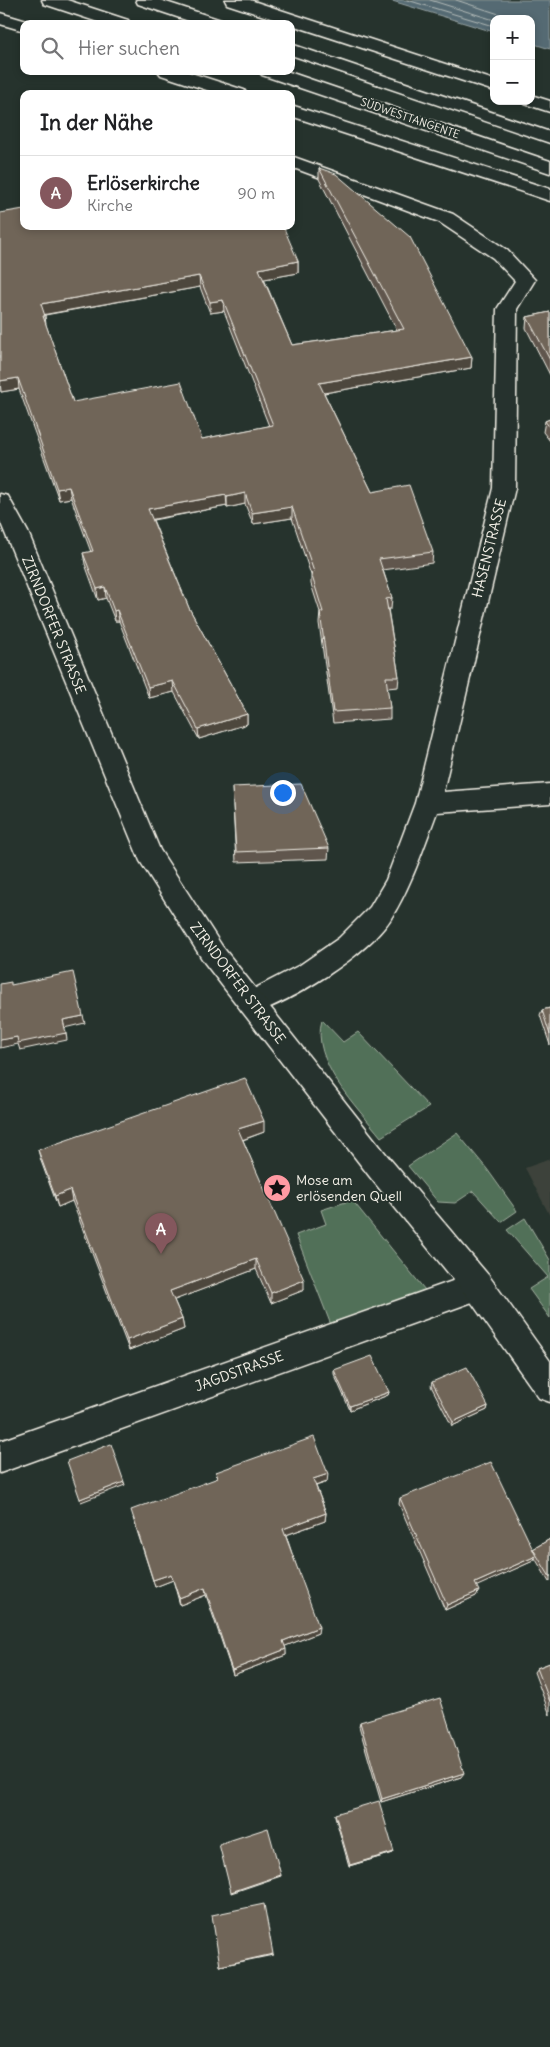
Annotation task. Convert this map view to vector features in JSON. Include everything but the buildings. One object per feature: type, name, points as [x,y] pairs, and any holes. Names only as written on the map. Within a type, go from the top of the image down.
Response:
[{"type":"main road","points":[[50,0],[110,20]]},
{"type":"main road","points":[[144,0],[203,20]]},
{"type":"main road","points":[[233,0],[295,20]]},
{"type":"main road","points":[[0,18],[20,25]]},
{"type":"main road","points":[[295,20],[490,85]]},
{"type":"main road","name":"SÜDWESTTANGENTE","points":[[295,50],[550,138]]},
{"type":"main road","points":[[179,75],[226,90]]},
{"type":"main road","name":"SÜDWESTTANGENTE","points":[[280,75],[550,167]]},
{"type":"main road","points":[[535,101],[550,107]]},
{"type":"main road","points":[[295,111],[550,195]]},
{"type":"main road","name":"HASENSTRASSE","points":[[252,1003],[310,973],[348,946],[379,915],[398,883],[428,802],[504,488],[506,309],[525,280],[500,254],[446,218],[295,162]]},
{"type":"main road","name":"ZIRNDORFER STRASSE","points":[[0,501],[17,532],[149,854],[213,954],[380,1168],[478,1286],[550,1387]]},
{"type":"main road","points":[[428,802],[550,794]]},
{"type":"main road","name":"JAGDSTRASSE","points":[[0,1457],[478,1286]]},
{"type":"shaded area","points":[[550,1159],[550,1216],[525,1168]]},
{"type":"green space","points":[[322,1020],[343,1042],[358,1032],[429,1107],[381,1137],[349,1098],[329,1067],[320,1036]]},
{"type":"green space","points":[[457,1133],[487,1169],[517,1211],[501,1222],[473,1191],[455,1203],[438,1202],[408,1166]]},
{"type":"green space","points":[[352,1200],[425,1290],[331,1325],[296,1235],[326,1224],[321,1210]]},
{"type":"green space","points":[[525,1218],[550,1260],[550,1318],[529,1289],[548,1277],[507,1230]]},
{"type":"water","points":[[389,0],[550,0],[550,49],[535,44],[535,15],[490,15],[490,31]]},
{"type":"place","name":"Mose am erlösenden Quell","points":[[277,1188]]},
{"type":"place","name":"Erlöserkirche","points":[[161,1254]]}]
